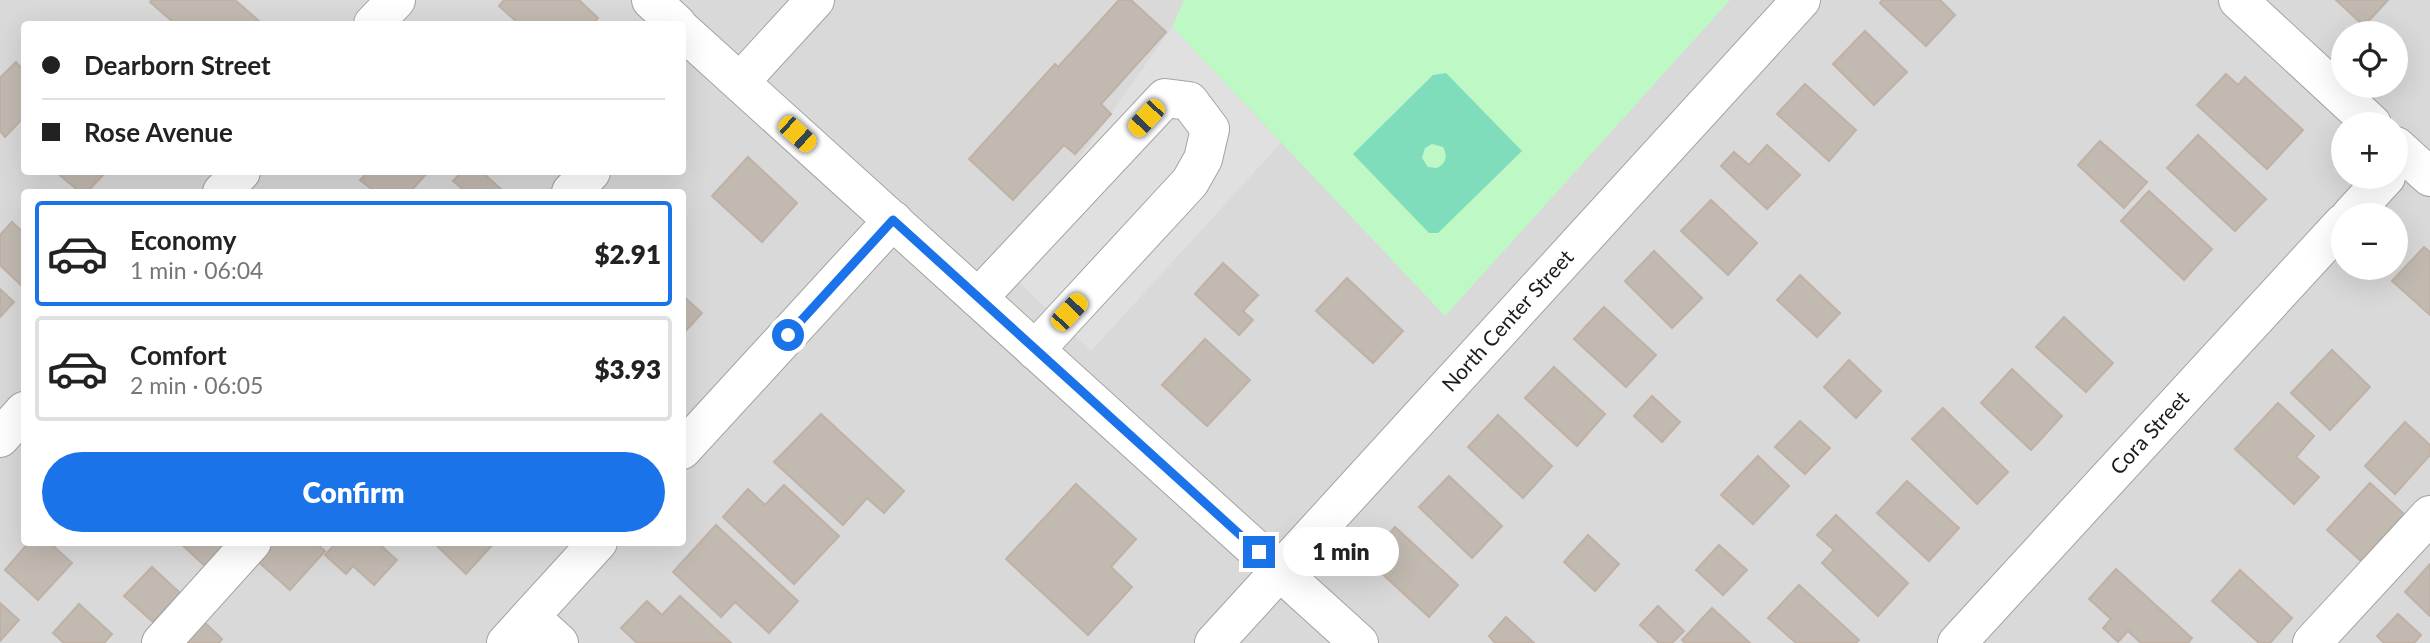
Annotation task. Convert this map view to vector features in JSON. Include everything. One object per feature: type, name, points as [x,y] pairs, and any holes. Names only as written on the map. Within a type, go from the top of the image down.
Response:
[{"type":"street","points":[[376,21],[396,0]]},
{"type":"street","points":[[651,0],[674,21]]},
{"type":"street","points":[[740,82],[815,0]]},
{"type":"street","name":"North Center Street","points":[[1213,643],[1801,0]]},
{"type":"street","points":[[2238,0],[2359,112]]},
{"type":"street","points":[[690,52],[740,82],[1359,643]]},
{"type":"street","points":[[978,298],[1165,98],[1189,101],[1210,129],[1203,159],[1190,182],[1035,350]]},
{"type":"street","points":[[225,189],[238,175]]},
{"type":"street","points":[[574,189],[588,175]]},
{"type":"street","points":[[2363,203],[2378,189]]},
{"type":"street","points":[[686,446],[893,220]]},
{"type":"street","name":"Cora Street","points":[[1957,643],[2331,236]]},
{"type":"street","points":[[0,438],[21,414]]},
{"type":"street","points":[[2312,643],[2430,515]]},
{"type":"street","points":[[161,643],[248,546]]},
{"type":"street","points":[[559,643],[518,630],[594,546]]},
{"type":"shaded area","points":[[0,0],[2430,0],[2430,643],[0,643]]},
{"type":"shaded area","points":[[1172,27],[1281,143],[1091,351],[1003,267]]},
{"type":"green space","points":[[1184,0],[1730,0],[1445,316],[1172,27]]},
{"type":"green space","points":[[1446,73],[1522,151],[1438,233],[1429,233],[1353,154],[1433,75]],"holes":[[[1432,144],[1443,147],[1446,157],[1444,162],[1437,168],[1428,167],[1422,158],[1425,148]]]},
{"type":"building","points":[[235,0],[259,21],[172,21],[150,2]]},
{"type":"building","points":[[504,0],[579,0],[598,18],[595,21],[516,21],[499,6]]},
{"type":"building","points":[[1119,0],[1131,0],[1166,32],[1101,104],[1111,114],[1075,154],[1064,145],[1013,200],[969,159],[1055,64],[1058,67]]},
{"type":"building","points":[[1882,0],[1940,0],[1955,15],[1926,46],[1880,3]]},
{"type":"building","points":[[2336,0],[2388,0],[2369,21],[2359,21]]},
{"type":"building","points":[[1865,31],[1907,72],[1874,105],[1833,64]]},
{"type":"building","points":[[16,62],[21,68],[21,120],[5,137],[0,131],[0,78]]},
{"type":"building","points":[[2226,74],[2238,85],[2245,77],[2303,130],[2267,169],[2197,105]]},
{"type":"building","points":[[1805,84],[1856,130],[1829,161],[1777,114]]},
{"type":"building","points":[[2198,135],[2266,199],[2235,231],[2167,168]]},
{"type":"building","points":[[2100,141],[2147,182],[2124,208],[2078,165]]},
{"type":"building","points":[[1767,145],[1800,175],[1767,209],[1721,166],[1734,152],[1749,165]]},
{"type":"building","points":[[748,157],[797,203],[762,242],[712,196]]},
{"type":"building","points":[[60,175],[103,175],[90,189],[76,189]]},
{"type":"building","points":[[365,175],[425,175],[413,189],[371,189],[360,180]]},
{"type":"building","points":[[459,175],[485,175],[501,189],[462,189],[453,181]]},
{"type":"building","points":[[2149,191],[2212,249],[2184,280],[2121,221]]},
{"type":"building","points":[[1711,200],[1757,243],[1728,275],[1681,231]]},
{"type":"building","points":[[12,222],[21,230],[21,285],[0,265],[0,235]]},
{"type":"building","points":[[2424,247],[2430,252],[2430,315],[2392,281],[2408,280],[2408,264]]},
{"type":"building","points":[[1654,251],[1702,298],[1672,328],[1625,281]]},
{"type":"building","points":[[1223,263],[1258,295],[1243,311],[1253,320],[1239,335],[1195,294]]},
{"type":"building","points":[[1800,275],[1840,313],[1817,337],[1777,300]]},
{"type":"building","points":[[1347,278],[1403,331],[1373,363],[1316,311]]},
{"type":"building","points":[[0,289],[14,302],[0,317]]},
{"type":"building","points":[[686,299],[702,313],[686,331]]},
{"type":"building","points":[[1604,307],[1656,355],[1626,387],[1574,339]]},
{"type":"building","points":[[2064,317],[2113,363],[2086,392],[2036,347]]},
{"type":"building","points":[[1205,339],[1250,380],[1207,426],[1162,385]]},
{"type":"building","points":[[2332,350],[2370,387],[2330,430],[2291,393]]},
{"type":"building","points":[[1849,360],[1881,391],[1856,418],[1824,387]]},
{"type":"building","points":[[1554,367],[1605,414],[1577,446],[1525,398]]},
{"type":"building","points":[[2012,369],[2062,416],[2031,450],[1981,403]]},
{"type":"building","points":[[1652,396],[1680,422],[1662,442],[1634,416]]},
{"type":"building","points":[[2278,403],[2314,436],[2296,457],[2319,477],[2294,504],[2235,449]]},
{"type":"building","points":[[1943,408],[2008,472],[1977,504],[1912,439]]},
{"type":"building","points":[[821,414],[904,491],[884,513],[867,498],[843,525],[774,462]]},
{"type":"building","points":[[1498,415],[1552,466],[1523,498],[1468,447]]},
{"type":"building","points":[[1800,421],[1830,448],[1805,474],[1775,447]]},
{"type":"building","points":[[2405,422],[2430,445],[2430,455],[2395,494],[2365,466]]},
{"type":"building","points":[[1758,456],[1789,486],[1753,524],[1721,495]]},
{"type":"building","points":[[1449,476],[1502,526],[1472,558],[1419,507]]},
{"type":"building","points":[[1907,481],[1959,528],[1929,561],[1877,513]]},
{"type":"building","points":[[2370,483],[2404,514],[2361,561],[2327,530]]},
{"type":"building","points":[[1076,484],[1136,539],[1111,567],[1132,587],[1088,635],[1006,559]]},
{"type":"building","points":[[784,485],[839,536],[794,584],[723,517],[748,489],[765,505]]},
{"type":"building","points":[[1836,515],[1908,583],[1878,616],[1822,563],[1834,550],[1817,535]]},
{"type":"building","points":[[716,525],[798,601],[769,633],[735,602],[721,617],[673,572]]},
{"type":"building","points":[[1395,527],[1458,585],[1429,617],[1366,559]]},
{"type":"building","points":[[1588,535],[1619,564],[1595,591],[1564,562]]},
{"type":"building","points":[[1719,545],[1747,570],[1723,595],[1696,570]]},
{"type":"building","points":[[26,546],[53,546],[72,563],[38,600],[5,570]]},
{"type":"building","points":[[183,546],[223,546],[205,566]]},
{"type":"building","points":[[263,546],[319,546],[325,551],[290,590],[253,557]]},
{"type":"building","points":[[333,546],[381,546],[397,560],[374,585],[353,566],[346,574],[325,555]]},
{"type":"building","points":[[437,546],[491,546],[466,574]]},
{"type":"building","points":[[2430,564],[2430,616],[2405,592]]},
{"type":"building","points":[[152,567],[180,593],[153,622],[124,596]]},
{"type":"building","points":[[2116,569],[2192,638],[2188,643],[2141,643],[2128,631],[2118,642],[2103,628],[2111,619],[2089,599]]},
{"type":"building","points":[[2240,570],[2292,618],[2270,643],[2259,643],[2212,601]]},
{"type":"building","points":[[1799,585],[1859,640],[1856,643],[1796,643],[1768,618]]},
{"type":"building","points":[[680,596],[731,643],[637,643],[621,628],[647,601],[662,615]]},
{"type":"building","points":[[0,603],[19,620],[0,641]]},
{"type":"building","points":[[79,604],[112,634],[104,643],[64,643],[53,633]]},
{"type":"building","points":[[1658,606],[1684,631],[1672,643],[1659,643],[1640,625]]},
{"type":"building","points":[[1712,608],[1750,643],[1685,643],[1682,640]]},
{"type":"building","points":[[2398,614],[2421,635],[2414,643],[2384,643],[2377,636]]},
{"type":"building","points":[[197,615],[222,639],[219,643],[174,643]]},
{"type":"building","points":[[1506,617],[1534,643],[1495,643],[1489,636]]},
{"type":"route","points":[[788,335],[893,220],[1259,552]]}]
